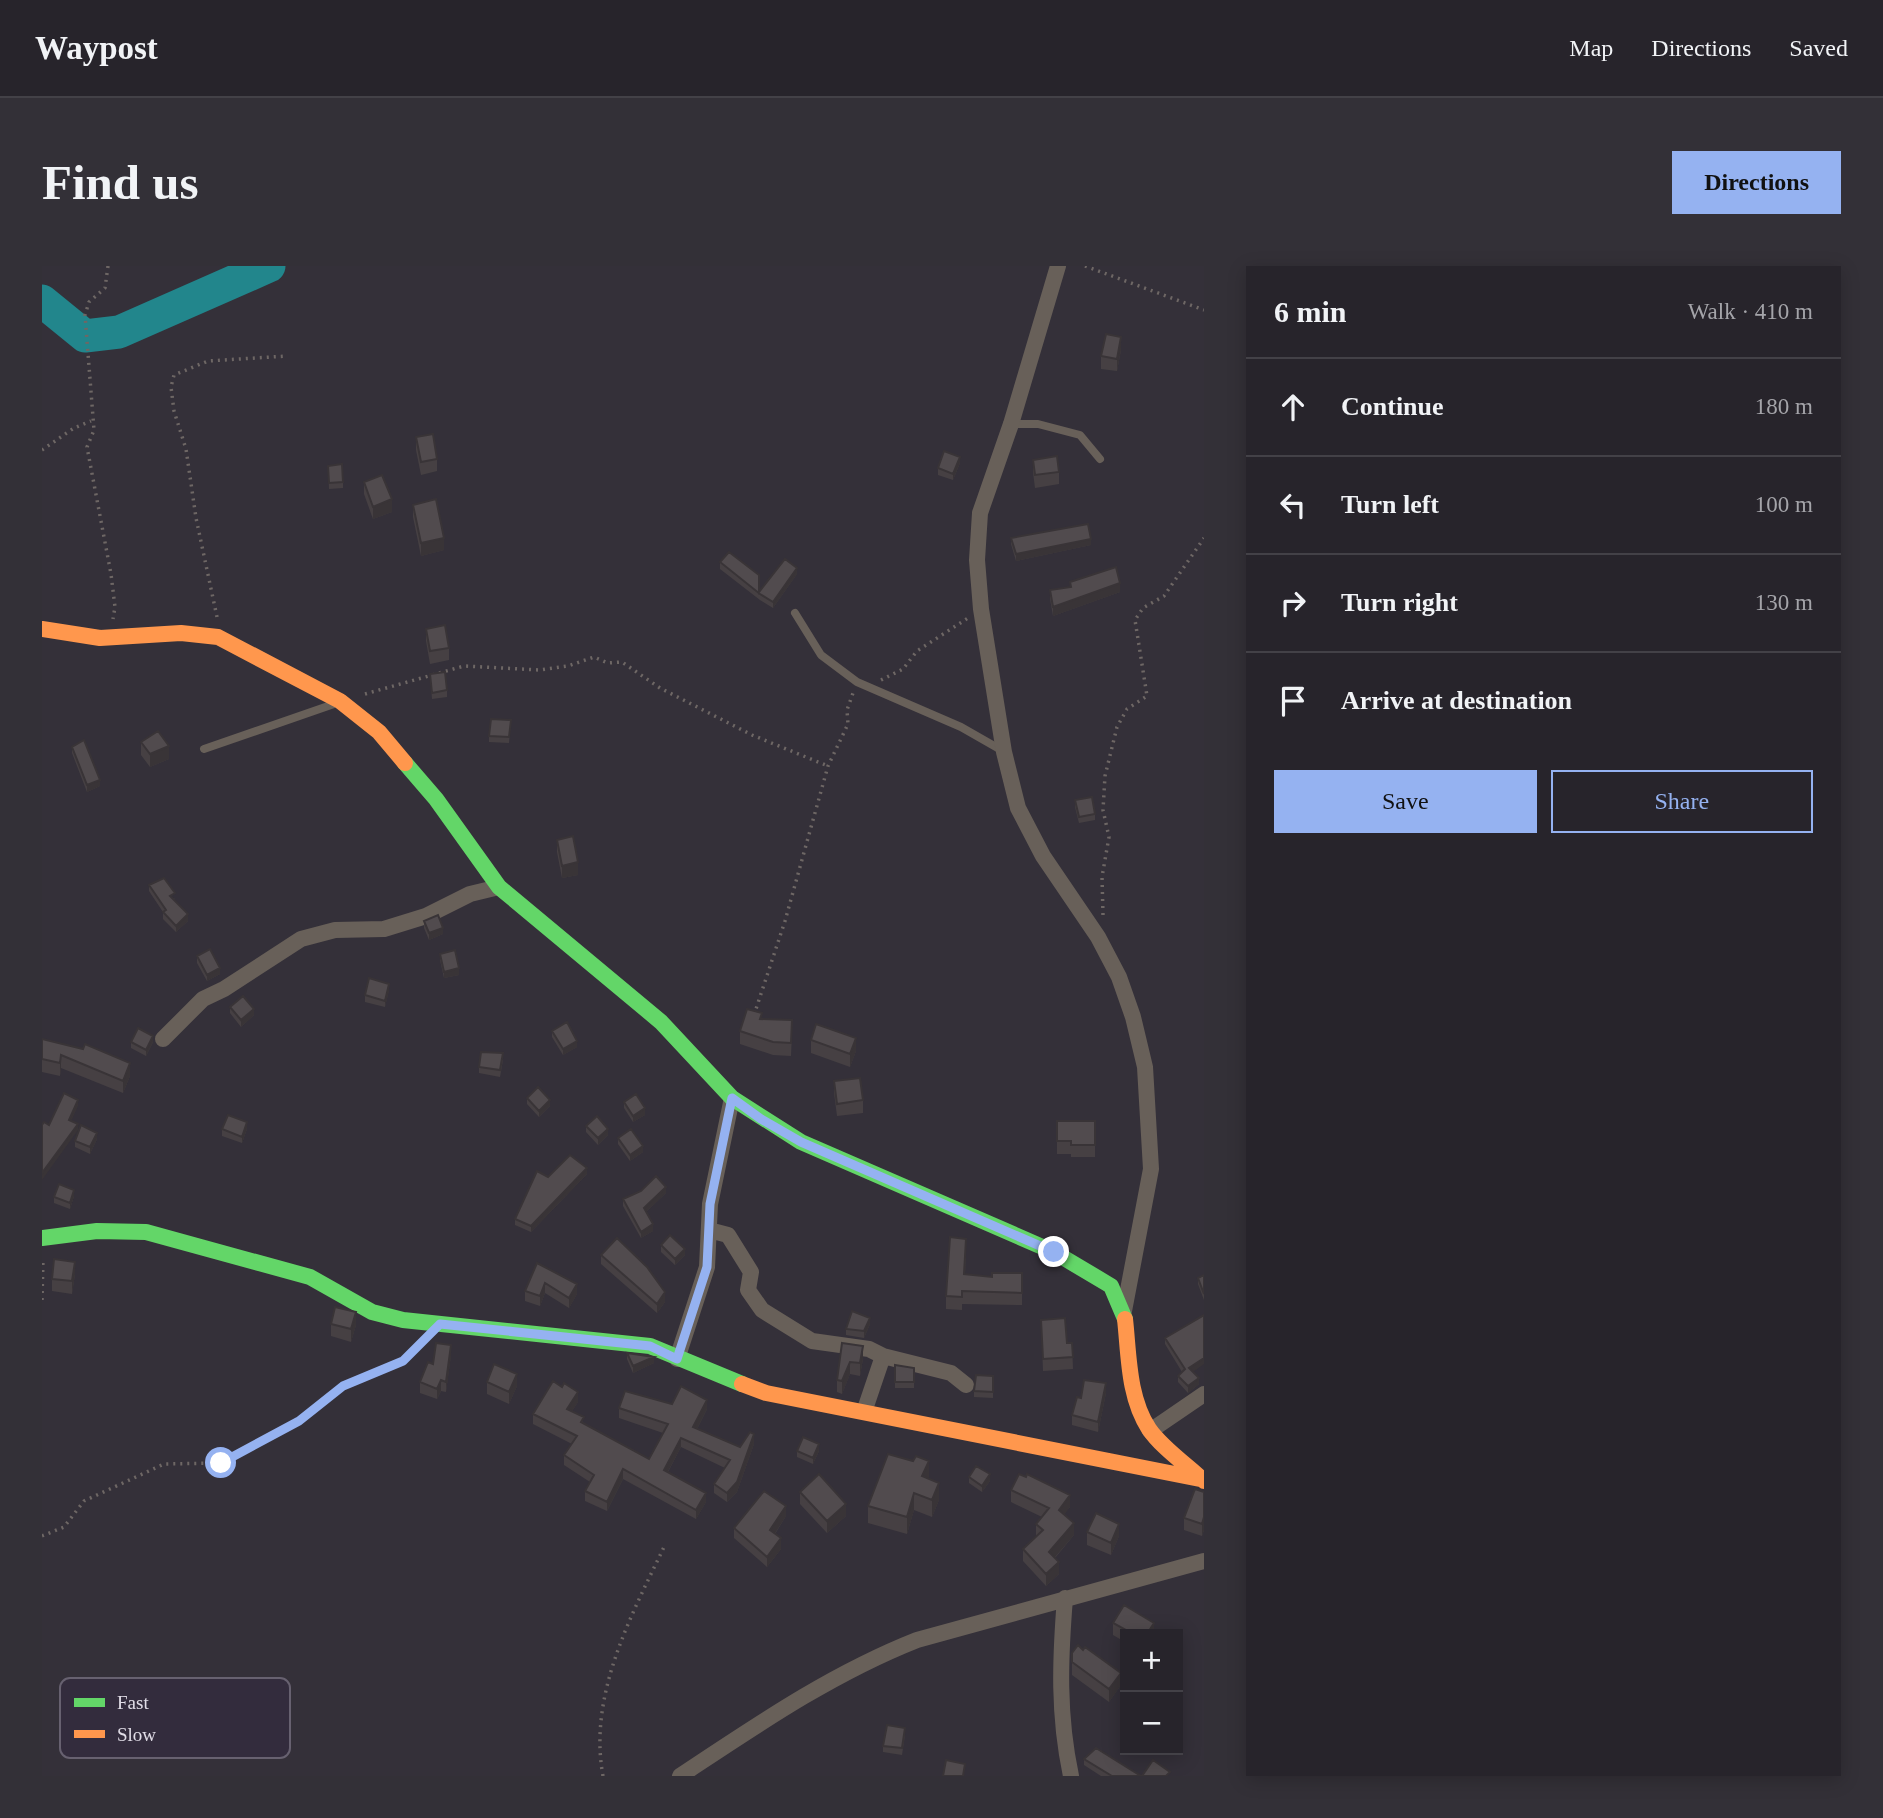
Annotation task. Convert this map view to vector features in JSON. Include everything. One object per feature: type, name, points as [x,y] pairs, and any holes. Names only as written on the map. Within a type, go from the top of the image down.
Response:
[{"type":"street","points":[[1058,266],[1012,424],[980,513],[977,561],[981,609],[1004,752],[1018,808],[1043,856],[1098,937],[1119,977],[1133,1017],[1144,1067],[1151,1169],[1124,1311],[1132,1386],[1138,1409],[1150,1431],[1202,1480]]},
{"type":"street","points":[[42,629],[119,638],[172,630],[218,637],[340,701],[379,732],[408,763],[499,887],[661,1022],[732,1098],[761,1119],[801,1142],[1054,1252],[1111,1286],[1124,1311]]},
{"type":"street","points":[[163,1039],[203,999],[224,989],[301,939],[335,930],[384,929],[426,916],[470,894],[499,887]]},
{"type":"street","points":[[677,1359],[707,1267],[710,1204],[732,1098]]},
{"type":"street","points":[[709,1230],[728,1235],[751,1272],[748,1290],[762,1310],[812,1341],[869,1349],[883,1356],[951,1373],[966,1385]]},
{"type":"street","points":[[42,1238],[97,1231],[146,1232],[310,1277],[372,1312],[440,1324],[650,1346],[766,1393],[1202,1480]]},
{"type":"street","points":[[864,1412],[883,1356]]},
{"type":"street","points":[[1150,1431],[1204,1394]]},
{"type":"street","points":[[680,1776],[811,1690],[880,1655],[917,1640],[1204,1562]]},
{"type":"street","points":[[1065,1598],[1059,1679],[1062,1733],[1071,1776]]},
{"type":"lane","points":[[1012,424],[1038,424],[1080,435],[1101,459]]},
{"type":"lane","points":[[795,613],[821,655],[857,682],[961,727],[1004,752]]},
{"type":"lane","points":[[204,749],[340,701]]},
{"type":"path","points":[[108,266],[106,288],[89,302],[85,315],[94,430],[87,447],[111,574],[115,607],[113,619],[119,638]]},
{"type":"path","points":[[1085,266],[1204,310]]},
{"type":"path","points":[[218,637],[217,604],[171,387],[174,375],[208,361],[287,356]]},
{"type":"path","points":[[42,450],[74,428],[92,421]]},
{"type":"path","points":[[1098,937],[1104,913],[1102,877],[1109,836],[1103,810],[1105,776],[1117,727],[1126,709],[1147,696],[1135,620],[1143,608],[1164,596],[1204,538]]},
{"type":"path","points":[[753,1015],[785,921],[828,766],[848,724],[847,710],[857,682],[882,680],[903,669],[916,651],[981,609]]},
{"type":"path","points":[[340,701],[464,666],[540,670],[568,666],[594,657],[608,663],[622,663],[660,688],[752,736],[828,766]]},
{"type":"path","points":[[42,1252],[42,1300]]},
{"type":"path","points":[[42,1536],[64,1527],[85,1501],[164,1464],[221,1463],[299,1421],[343,1386],[403,1361],[440,1324]]},
{"type":"path","points":[[603,1776],[599,1758],[601,1718],[610,1673],[630,1617],[665,1545]]},
{"type":"building","points":[[1106,334],[1121,337],[1117,359],[1101,356]]},
{"type":"building","points":[[433,434],[437,459],[421,462],[416,437]]},
{"type":"building","points":[[944,451],[960,457],[953,474],[938,468]]},
{"type":"building","points":[[1057,456],[1059,472],[1035,475],[1033,460]]},
{"type":"building","points":[[342,464],[343,482],[329,483],[328,466]]},
{"type":"building","points":[[382,475],[392,499],[373,507],[364,482]]},
{"type":"building","points":[[436,499],[444,538],[421,543],[413,505]]},
{"type":"building","points":[[1088,524],[1091,539],[1016,554],[1011,538]]},
{"type":"building","points":[[729,552],[759,575],[759,592],[785,559],[797,568],[773,602],[760,594],[720,562]]},
{"type":"building","points":[[1116,567],[1120,583],[1053,607],[1050,590],[1071,587],[1070,582]]},
{"type":"building","points":[[445,625],[449,648],[430,651],[426,629]]},
{"type":"building","points":[[445,672],[447,690],[432,693],[430,674]]},
{"type":"building","points":[[491,719],[511,720],[509,737],[489,736]]},
{"type":"building","points":[[158,731],[169,746],[150,754],[141,742]]},
{"type":"building","points":[[84,740],[100,780],[87,785],[72,747]]},
{"type":"building","points":[[1092,797],[1095,814],[1079,817],[1075,800]]},
{"type":"building","points":[[573,836],[578,862],[562,866],[557,840]]},
{"type":"building","points":[[164,878],[175,893],[170,896],[188,914],[176,926],[163,912],[166,910],[149,885]]},
{"type":"building","points":[[438,915],[443,928],[429,933],[424,921]]},
{"type":"building","points":[[210,949],[220,968],[207,975],[197,956]]},
{"type":"building","points":[[455,950],[459,968],[444,972],[440,954]]},
{"type":"building","points":[[369,978],[389,984],[385,1001],[365,995]]},
{"type":"building","points":[[243,996],[254,1009],[241,1020],[230,1007]]},
{"type":"building","points":[[747,1009],[762,1013],[760,1019],[792,1020],[791,1043],[773,1042],[740,1031]]},
{"type":"building","points":[[567,1022],[577,1041],[563,1049],[552,1031]]},
{"type":"building","points":[[816,1024],[856,1038],[850,1054],[811,1040]]},
{"type":"building","points":[[138,1028],[153,1036],[146,1050],[131,1042]]},
{"type":"building","points":[[42,1039],[83,1049],[85,1044],[130,1063],[123,1081],[61,1055],[60,1063],[42,1059]]},
{"type":"building","points":[[481,1052],[503,1053],[500,1070],[479,1067]]},
{"type":"building","points":[[860,1078],[863,1100],[837,1104],[834,1081]]},
{"type":"building","points":[[538,1087],[550,1100],[539,1111],[527,1098]]},
{"type":"building","points":[[64,1093],[78,1100],[69,1120],[78,1124],[42,1173],[42,1125],[44,1122],[49,1125]]},
{"type":"building","points":[[636,1094],[645,1108],[633,1116],[624,1102]]},
{"type":"building","points":[[228,1115],[247,1122],[242,1137],[222,1129]]},
{"type":"building","points":[[597,1116],[608,1129],[598,1138],[586,1126]]},
{"type":"building","points":[[1057,1121],[1095,1121],[1095,1145],[1071,1145],[1071,1141],[1057,1141]]},
{"type":"building","points":[[81,1125],[97,1133],[90,1147],[75,1141]]},
{"type":"building","points":[[631,1129],[643,1146],[630,1155],[618,1138]]},
{"type":"building","points":[[570,1155],[587,1168],[531,1226],[515,1219],[537,1171],[548,1177]]},
{"type":"building","points":[[656,1176],[666,1187],[644,1208],[653,1224],[641,1232],[623,1199],[641,1191]]},
{"type":"building","points":[[59,1184],[74,1190],[70,1203],[54,1197]]},
{"type":"building","points":[[670,1235],[685,1249],[675,1259],[661,1245]]},
{"type":"building","points":[[950,1237],[966,1239],[964,1274],[992,1277],[992,1273],[1022,1273],[1022,1293],[962,1291],[962,1297],[946,1296]]},
{"type":"building","points":[[617,1238],[647,1267],[665,1292],[657,1304],[601,1255]]},
{"type":"building","points":[[54,1259],[75,1262],[72,1281],[52,1279]]},
{"type":"building","points":[[537,1263],[577,1284],[569,1298],[545,1283],[540,1296],[525,1291]]},
{"type":"building","points":[[1204,1275],[1204,1294],[1198,1278]]},
{"type":"building","points":[[335,1307],[356,1312],[351,1329],[331,1324]]},
{"type":"building","points":[[852,1311],[870,1318],[864,1331],[846,1329]]},
{"type":"building","points":[[1204,1315],[1204,1358],[1189,1368],[1199,1378],[1188,1386],[1178,1376],[1185,1369],[1165,1338]]},
{"type":"building","points":[[1065,1318],[1067,1343],[1072,1343],[1073,1357],[1043,1359],[1041,1320]]},
{"type":"building","points":[[436,1343],[451,1345],[446,1382],[441,1380],[437,1389],[420,1382],[428,1362],[433,1364]]},
{"type":"building","points":[[842,1343],[863,1346],[860,1363],[850,1362],[842,1381],[837,1380]]},
{"type":"building","points":[[627,1353],[654,1357],[633,1366]]},
{"type":"building","points":[[494,1364],[517,1374],[509,1392],[487,1382]]},
{"type":"building","points":[[895,1365],[914,1368],[914,1382],[895,1382]]},
{"type":"building","points":[[976,1375],[993,1376],[993,1392],[974,1391]]},
{"type":"building","points":[[1084,1380],[1106,1383],[1098,1422],[1072,1415],[1077,1397],[1081,1398]]},
{"type":"building","points":[[553,1381],[562,1387],[564,1383],[578,1392],[567,1409],[584,1417],[581,1422],[649,1459],[668,1424],[619,1408],[625,1391],[672,1404],[681,1386],[707,1400],[693,1427],[740,1447],[750,1432],[754,1434],[737,1482],[727,1493],[714,1484],[730,1460],[681,1438],[664,1470],[706,1493],[696,1510],[623,1469],[607,1502],[585,1491],[594,1475],[564,1455],[577,1436],[533,1414]]},
{"type":"building","points":[[803,1437],[819,1444],[813,1458],[797,1451]]},
{"type":"building","points":[[888,1454],[913,1461],[916,1456],[929,1461],[922,1476],[939,1483],[932,1500],[914,1493],[907,1517],[868,1506]]},
{"type":"building","points":[[976,1466],[990,1474],[982,1486],[969,1477]]},
{"type":"building","points":[[819,1474],[846,1504],[827,1521],[800,1492]]},
{"type":"building","points":[[1019,1474],[1026,1477],[1027,1474],[1070,1495],[1059,1510],[1074,1523],[1049,1552],[1059,1562],[1046,1574],[1023,1549],[1043,1530],[1036,1524],[1049,1508],[1011,1490]]},
{"type":"building","points":[[1195,1489],[1204,1492],[1202,1524],[1184,1518]]},
{"type":"building","points":[[764,1491],[786,1506],[770,1530],[781,1538],[767,1557],[734,1528]]},
{"type":"building","points":[[1096,1513],[1119,1524],[1111,1543],[1087,1532]]},
{"type":"building","points":[[1124,1605],[1154,1623],[1150,1629],[1124,1629],[1113,1623]]},
{"type":"building","points":[[1078,1645],[1083,1650],[1085,1647],[1120,1674],[1109,1689],[1072,1662],[1072,1653]]},
{"type":"building","points":[[887,1725],[905,1728],[902,1748],[883,1746]]},
{"type":"building","points":[[1096,1748],[1141,1776],[1112,1776],[1084,1759]]},
{"type":"building","points":[[946,1760],[965,1764],[963,1776],[943,1776]]},
{"type":"building","points":[[1153,1760],[1170,1772],[1166,1776],[1142,1776]]},
{"type":"waterway","points":[[42,301],[85,336],[119,332],[269,266]]},
{"type":"traffic: fast","points":[[405,763],[436,799],[499,887],[661,1022],[732,1098],[801,1142],[1054,1252],[1111,1286],[1125,1319]]},
{"type":"traffic: fast","points":[[42,1238],[97,1231],[146,1232],[310,1277],[372,1312],[403,1320],[650,1346],[742,1384]]},
{"type":"traffic: slow","points":[[42,629],[100,638],[181,633],[218,637],[340,701],[379,732],[405,763]]},
{"type":"traffic: slow","points":[[1125,1319],[1133,1390],[1142,1417],[1161,1443],[1204,1481]]},
{"type":"traffic: slow","points":[[742,1384],[766,1393],[1200,1479]]},
{"type":"route","points":[[221,1463],[299,1421],[343,1386],[403,1361],[440,1324],[650,1346],[677,1359],[707,1267],[710,1204],[732,1098],[761,1119],[801,1142],[1054,1252]]}]
